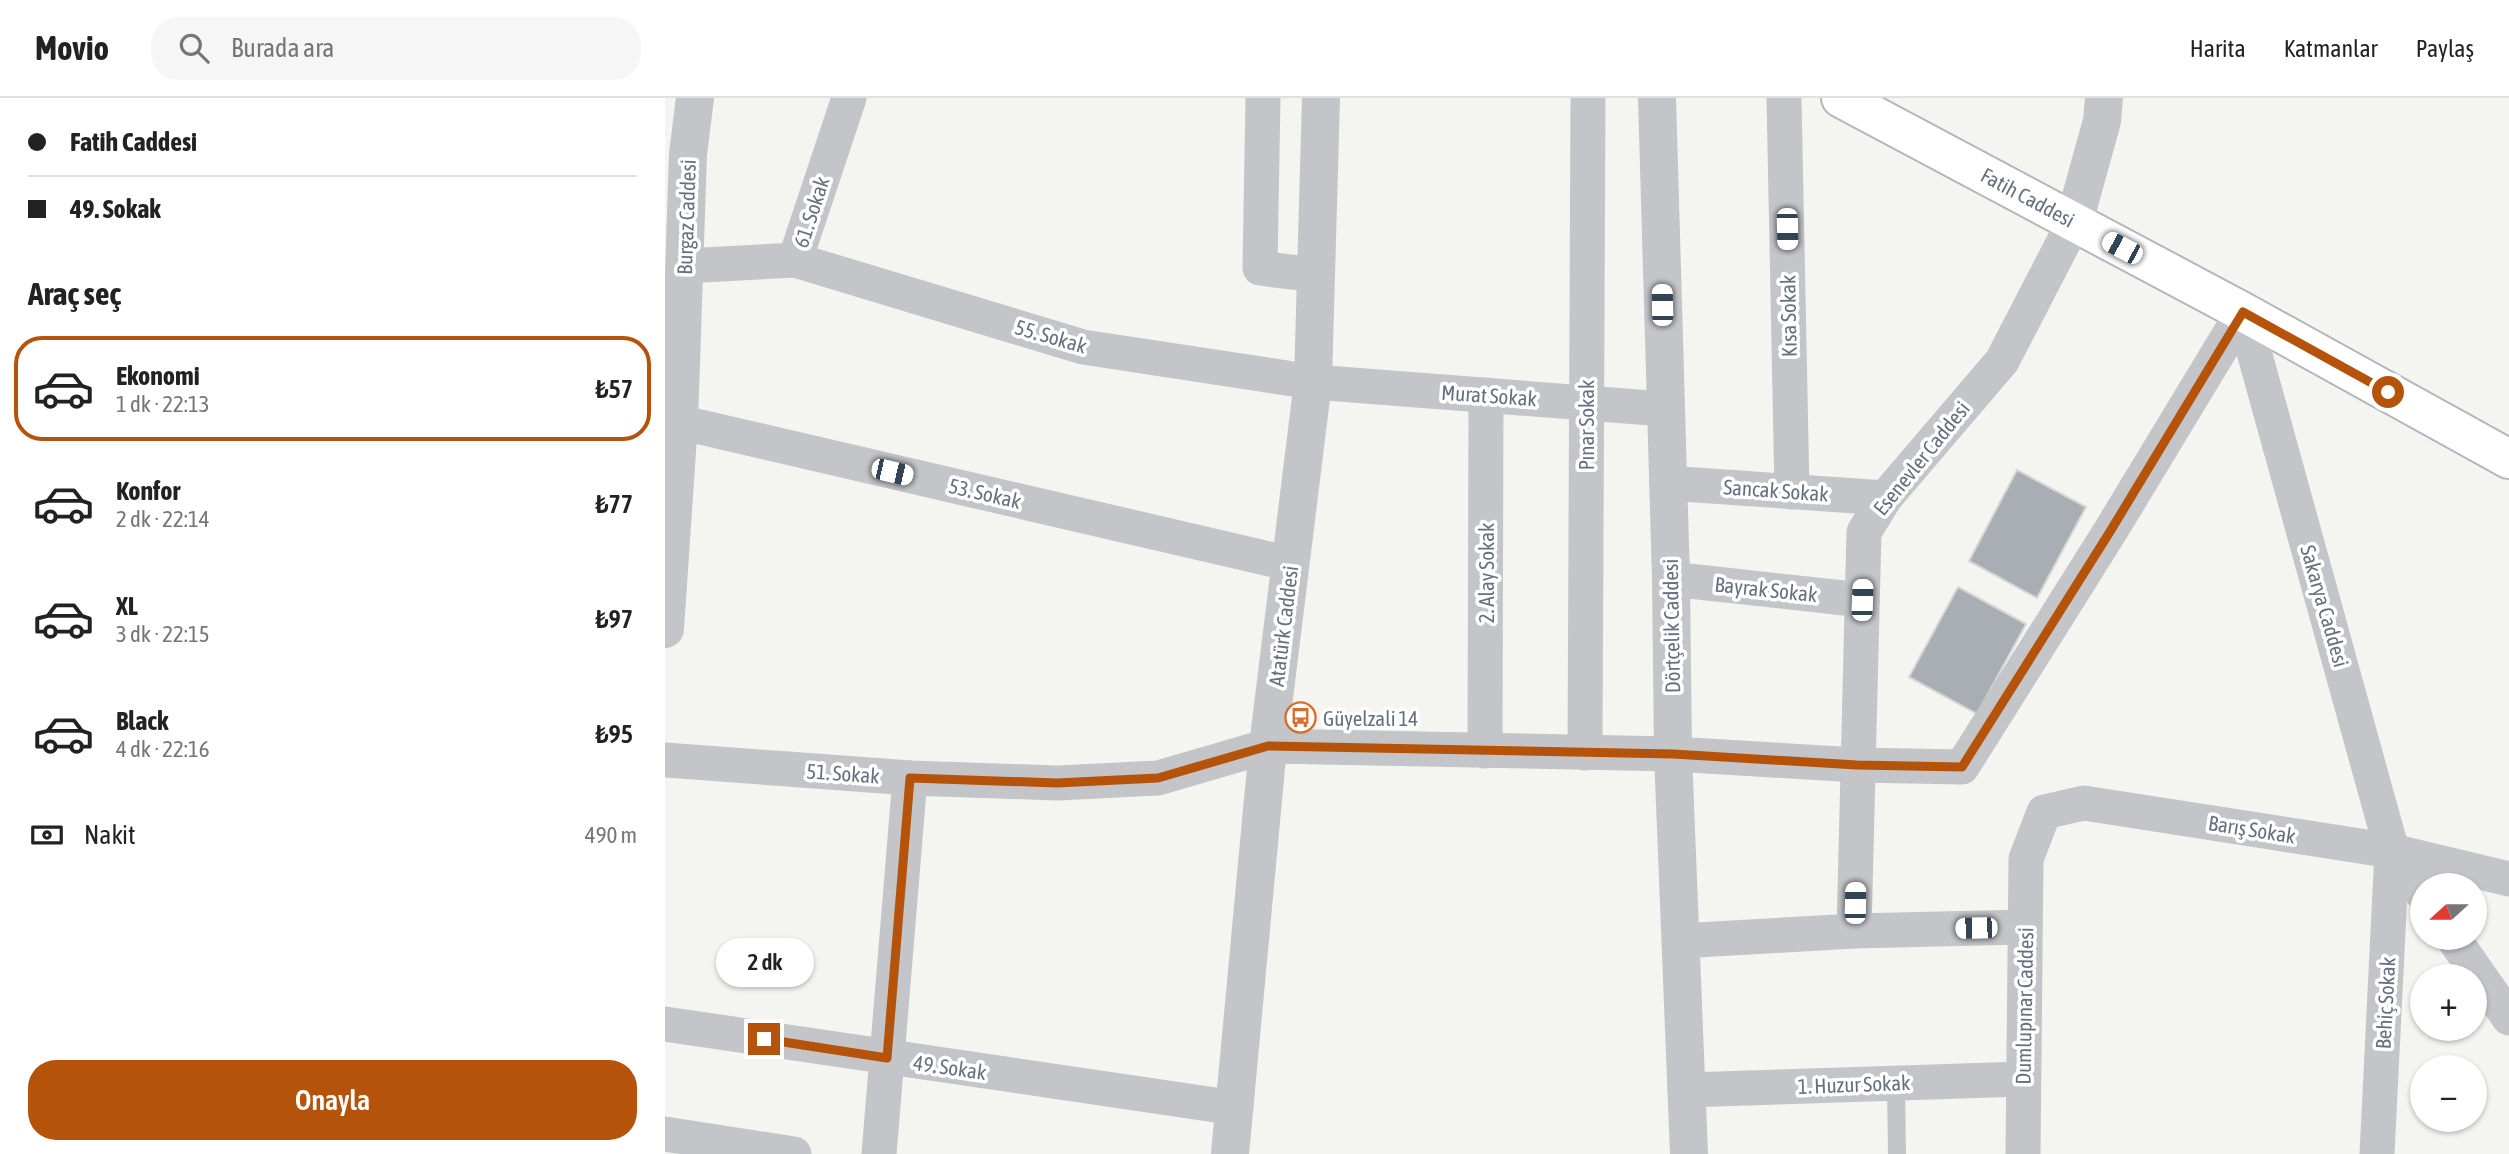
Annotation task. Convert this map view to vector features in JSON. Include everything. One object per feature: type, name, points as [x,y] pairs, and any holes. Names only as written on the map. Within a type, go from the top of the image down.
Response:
[{"type":"main road","name":"Fatih Caddesi","points":[[1841,98],[2243,312],[2509,459]]},
{"type":"street","name":"Burgaz Caddesi","points":[[665,629],[680,422],[688,154],[695,98]]},
{"type":"street","name":"61. Sokak","points":[[684,266],[795,260],[849,98]]},
{"type":"street","points":[[1263,98],[1260,268],[1314,275]]},
{"type":"street","name":"Atatürk Caddesi","points":[[1230,1154],[1268,746],[1313,382],[1321,98]]},
{"type":"street","name":"Pınar Sokak","points":[[1585,752],[1588,98]]},
{"type":"street","name":"Dörtçelik Caddesi","points":[[1657,98],[1671,579],[1673,754],[1689,1154]]},
{"type":"street","name":"Kısa Sokak","points":[[1784,98],[1792,492]]},
{"type":"street","points":[[2074,222],[2102,121],[2104,98]]},
{"type":"street","name":"Esenevler Caddesi","points":[[1854,931],[1864,532],[1885,498],[2002,361],[2074,222]]},
{"type":"street","name":"55. Sokak","points":[[795,260],[1083,347],[1313,382]]},
{"type":"street","points":[[1673,754],[1857,765],[1962,767],[2243,312]]},
{"type":"street","name":"Sakarya Caddesi","points":[[2243,312],[2392,851],[2410,876]]},
{"type":"street","name":"Murat Sokak","points":[[1313,382],[1664,409]]},
{"type":"street","name":"2. Alay Sokak","points":[[1485,751],[1486,395]]},
{"type":"street","name":"53. Sokak","points":[[680,422],[1291,564]]},
{"type":"street","name":"Sancak Sokak","points":[[1667,483],[1885,498]]},
{"type":"street","name":"Bayrak Sokak","points":[[1671,579],[1862,600]]},
{"type":"street","name":"51. Sokak","points":[[665,760],[910,778],[1057,783],[1158,778],[1268,746],[1673,754]]},
{"type":"street","points":[[879,1154],[910,778]]},
{"type":"street","name":"Barış Sokak","points":[[2026,859],[2044,812],[2084,803],[2392,851],[2509,879]]},
{"type":"street","name":"Behiç Sokak","points":[[2377,1154],[2392,851]]},
{"type":"street","name":"Dumlupınar Caddesi","points":[[2023,1154],[2026,859]]},
{"type":"street","points":[[1680,941],[1854,931],[2025,926]]},
{"type":"street","points":[[2461,950],[2509,1018]]},
{"type":"street","name":"49. Sokak","points":[[665,1024],[1235,1108]]},
{"type":"street","name":"1. Huzur Sokak","points":[[1685,1090],[2023,1079]]},
{"type":"street","points":[[665,1134],[794,1154]]},
{"type":"lane","points":[[1896,1083],[1897,1154]]},
{"type":"building","points":[[2017,470],[2086,507],[2037,598],[1969,561]]},
{"type":"building","points":[[1958,587],[2026,624],[1977,714],[1909,677]]},
{"type":"place","name":"Güyelzali 14","points":[[1300,718]]},
{"type":"route","points":[[764,1039],[887,1058],[910,778],[1057,783],[1158,778],[1268,746],[1673,754],[1857,765],[1962,767],[2111,530],[2243,312],[2388,392]]}]
